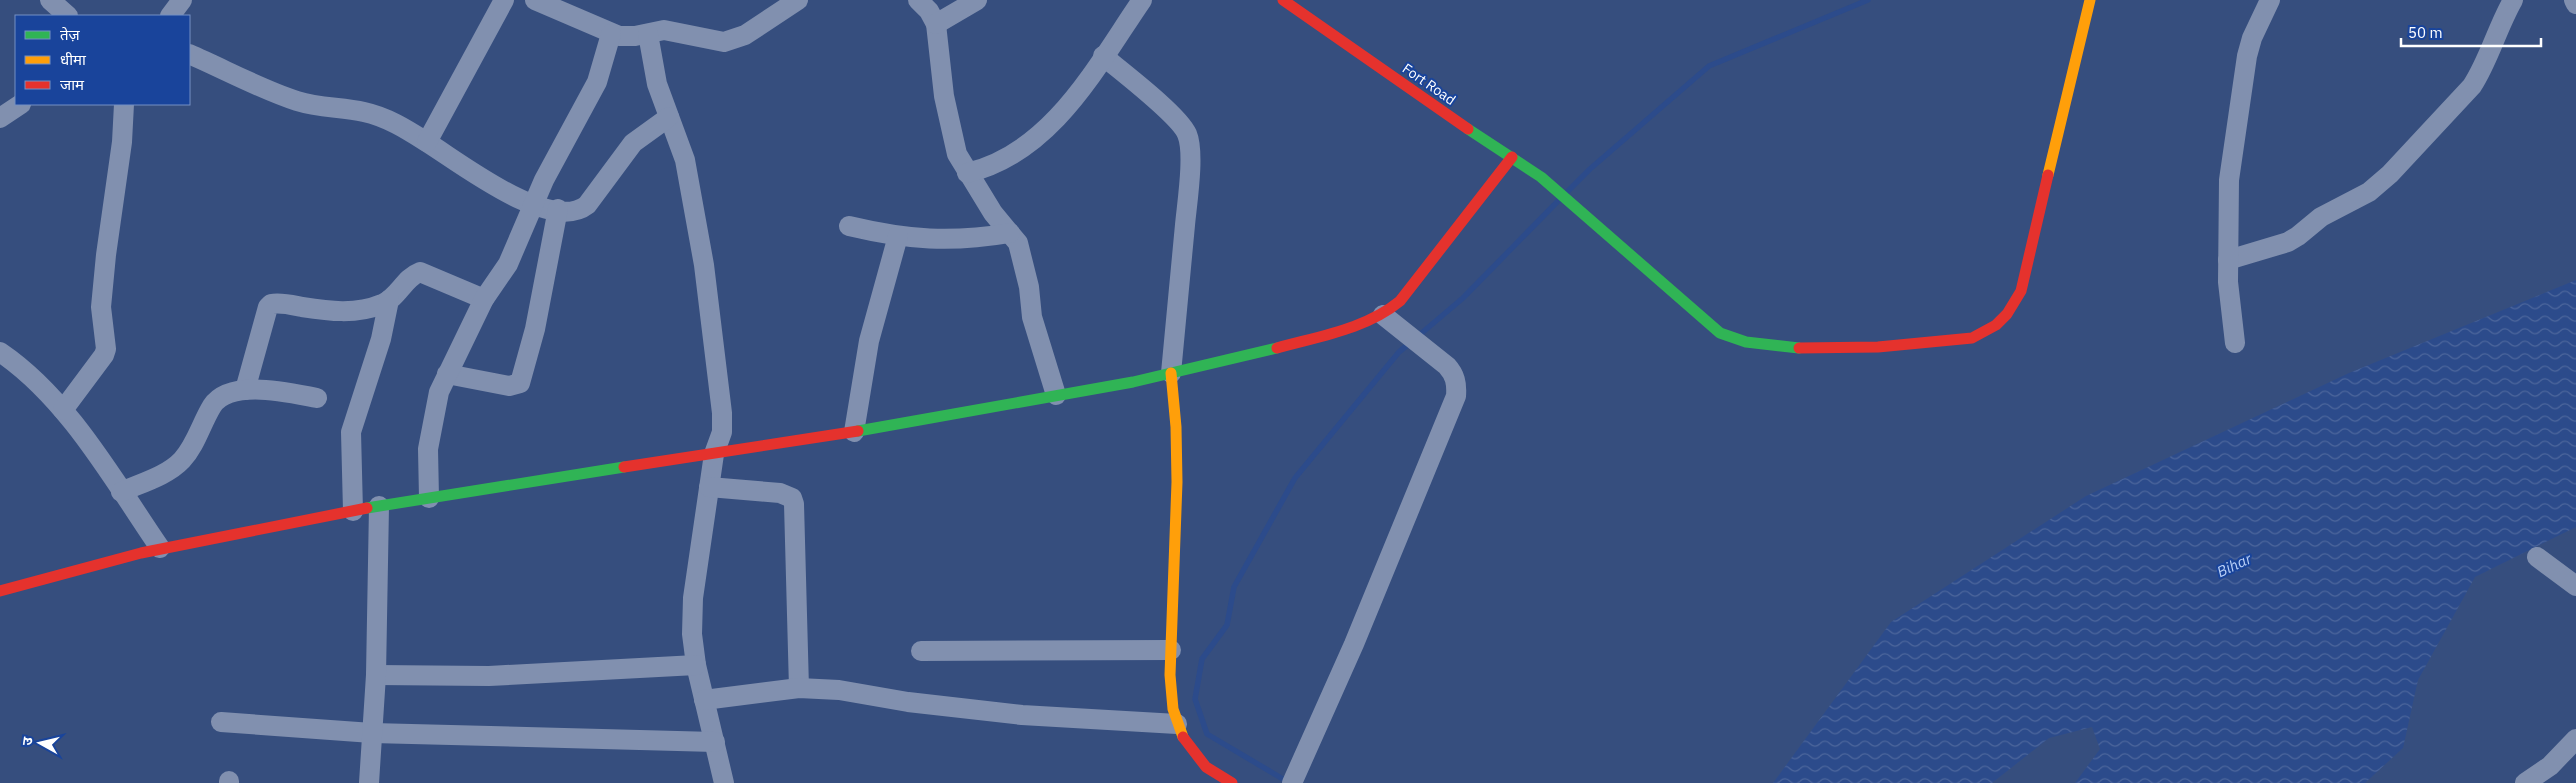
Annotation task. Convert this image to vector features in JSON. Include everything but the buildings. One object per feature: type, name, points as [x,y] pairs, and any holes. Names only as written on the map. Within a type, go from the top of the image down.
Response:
[{"type":"street","points":[[50,0],[67,15]]},
{"type":"street","points":[[171,15],[182,0]]},
{"type":"street","points":[[426,142],[504,0]]},
{"type":"street","points":[[535,0],[611,34],[626,37],[669,30],[724,42],[732,41],[798,0]]},
{"type":"street","points":[[918,0],[936,24],[950,135],[967,173],[1018,244],[1029,287],[1032,317],[1056,395]]},
{"type":"street","points":[[936,24],[977,0]]},
{"type":"street","points":[[967,173],[990,168],[1013,156],[1053,122],[1074,98],[1142,0]]},
{"type":"street","name":"Fort Road","points":[[1283,0],[1558,190],[1720,333],[1737,341],[1766,346],[1846,349],[1972,338],[1990,331],[2009,313],[2021,291],[2090,0]]},
{"type":"street","points":[[2235,343],[2229,302],[2229,180],[2246,65],[2252,38],[2270,0]]},
{"type":"street","points":[[2228,260],[2288,242],[2298,236],[2313,222],[2369,192],[2390,174],[2472,86],[2480,74],[2499,26],[2513,0]]},
{"type":"street","points":[[2574,0],[2576,4]]},
{"type":"street","points":[[429,498],[430,429],[438,392],[484,299],[508,264],[544,180],[597,82],[611,34]]},
{"type":"street","points":[[648,34],[657,84],[685,160],[704,265],[723,423],[714,454],[709,487],[693,598],[692,634],[696,665],[724,783]]},
{"type":"street","points":[[190,54],[296,100],[379,116],[426,142],[502,191],[533,206],[576,210],[587,205],[632,144],[669,117]]},
{"type":"street","points":[[1103,56],[1147,93],[1180,124],[1187,134],[1189,182],[1172,373],[1178,420],[1179,472],[1171,650],[1173,701],[1177,724],[1202,765],[1224,781]]},
{"type":"street","points":[[0,118],[20,105]]},
{"type":"street","points":[[63,410],[104,355],[106,349],[101,308],[106,255],[122,142],[124,105]]},
{"type":"street","points":[[0,591],[160,548],[289,521],[854,432],[1215,364],[1360,325],[1383,315],[1400,301],[1512,157]]},
{"type":"street","points":[[447,374],[509,386],[520,383],[535,329],[558,209]]},
{"type":"street","points":[[849,226],[898,236],[946,241],[1010,234]]},
{"type":"street","points":[[854,432],[869,340],[898,236]]},
{"type":"street","points":[[245,390],[268,307],[271,304],[329,311],[352,311],[382,304],[389,300],[412,275],[420,272],[484,299]]},
{"type":"street","points":[[353,511],[351,432],[381,338],[389,300]]},
{"type":"street","points":[[1292,783],[1354,644],[1456,396],[1457,386],[1454,374],[1447,366],[1383,315]]},
{"type":"street","points":[[0,352],[30,376],[63,410],[160,548]]},
{"type":"street","points":[[121,492],[166,472],[181,461],[190,450],[216,400],[231,392],[245,390],[276,391],[317,398]]},
{"type":"street","points":[[709,487],[780,493],[792,498],[794,504],[799,688]]},
{"type":"street","points":[[369,783],[376,675],[379,506]]},
{"type":"street","points":[[2538,557],[2576,586]]},
{"type":"street","points":[[921,651],[1171,650]]},
{"type":"street","points":[[376,675],[489,676],[696,665]]},
{"type":"street","points":[[704,700],[799,688],[839,690],[908,702],[1022,715],[1177,724]]},
{"type":"street","points":[[221,722],[372,733],[715,742]]},
{"type":"street","points":[[2525,783],[2550,766],[2576,739]]},
{"type":"water","name":"Bihar","points":[[2576,280],[2576,527],[2475,577],[2418,680],[2403,748],[2365,783],[2075,783],[2100,749],[2092,727],[2049,738],[1992,783],[1773,783],[1891,622],[2086,496],[2349,373]]},
{"type":"waterway","points":[[1568,191],[1590,169],[1709,66],[1868,0]]},
{"type":"waterway","points":[[1417,337],[1463,298],[1558,201]]},
{"type":"waterway","points":[[1288,782],[1207,734],[1195,699],[1202,659],[1227,625],[1234,587],[1295,478],[1399,352],[1410,343]]},
{"type":"traffic: fast","points":[[1468,129],[1541,177],[1720,333],[1746,342],[1799,348]]},
{"type":"traffic: fast","points":[[858,431],[1133,382],[1277,348]]},
{"type":"traffic: fast","points":[[367,508],[624,467]]},
{"type":"traffic: slow","points":[[2048,175],[2090,0]]},
{"type":"traffic: slow","points":[[1171,373],[1176,427],[1177,482],[1170,675],[1173,709],[1183,737]]},
{"type":"traffic: jam","points":[[1283,0],[1468,129]]},
{"type":"traffic: jam","points":[[1277,348],[1342,331],[1387,311],[1400,301],[1512,157]]},
{"type":"traffic: jam","points":[[1799,348],[1878,347],[1972,338],[1996,325],[2007,314],[2021,291],[2048,175]]},
{"type":"traffic: jam","points":[[624,467],[858,431]]},
{"type":"traffic: jam","points":[[0,591],[141,553],[367,508]]},
{"type":"traffic: jam","points":[[1183,737],[1206,767],[1232,783]]}]
